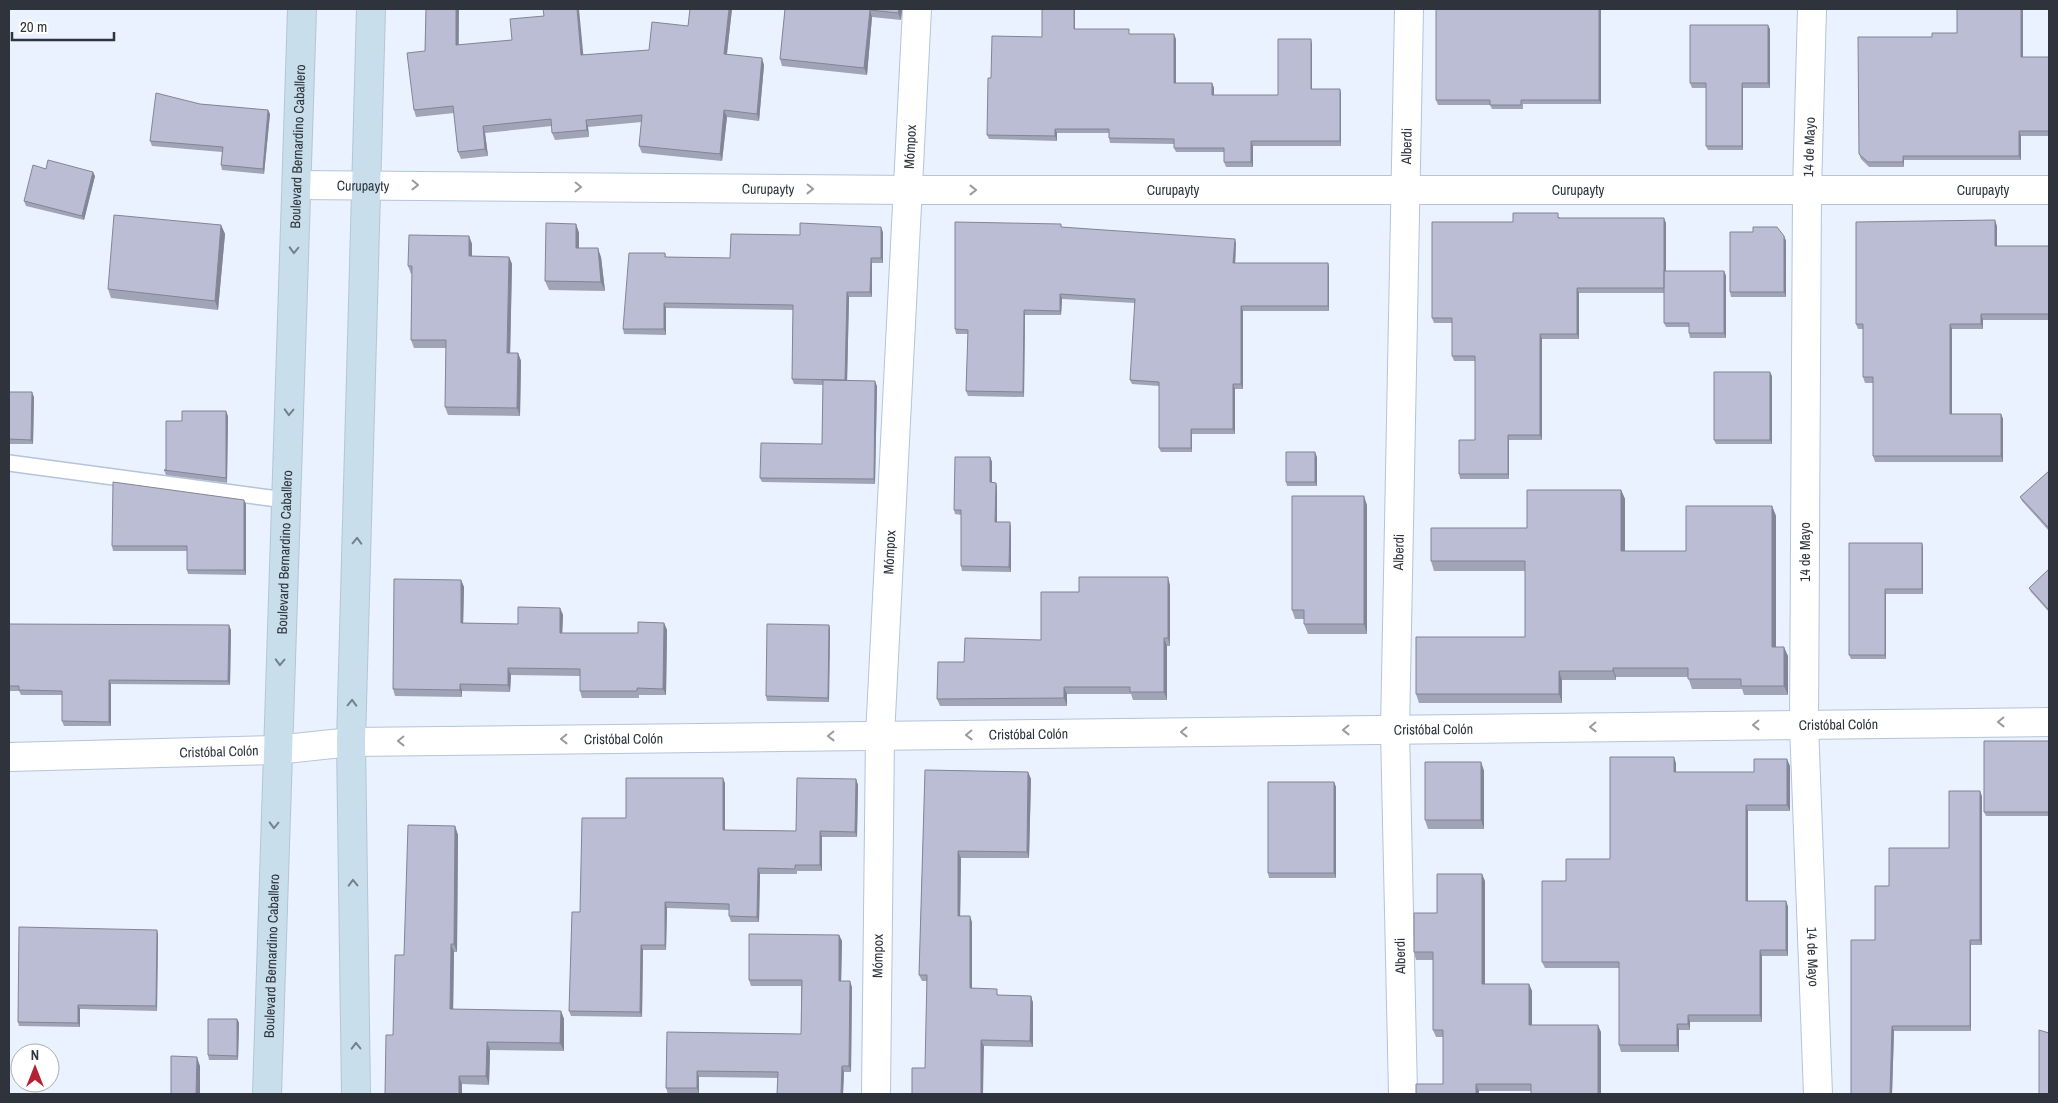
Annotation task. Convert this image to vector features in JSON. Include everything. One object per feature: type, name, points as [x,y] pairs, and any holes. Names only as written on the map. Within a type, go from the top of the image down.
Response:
[{"type":"main road","name":"Boulevard Bernardino Caballero","points":[[266,1094],[302,9]]},
{"type":"main road","points":[[356,1094],[351,742],[371,9]]},
{"type":"street","name":"Mómpox","points":[[876,1094],[880,736],[918,9]]},
{"type":"street","name":"Alberdi","points":[[1403,1094],[1395,730],[1409,9]]},
{"type":"street","name":"14 de Mayo","points":[[1812,9],[1808,190],[1804,725],[1818,1094]]},
{"type":"street","name":"Curupayty","points":[[297,185],[909,190],[2049,190]]},
{"type":"street","name":"Cristóbal Colón","points":[[9,757],[276,750],[351,742],[2049,722]]},
{"type":"lane","points":[[9,464],[286,500]]},
{"type":"building","points":[[426,9],[456,9],[456,45],[512,40],[510,19],[544,16],[543,9],[577,9],[581,55],[649,50],[652,22],[688,26],[690,9],[729,9],[724,54],[762,58],[757,114],[724,110],[720,154],[639,146],[642,115],[586,120],[587,130],[552,133],[551,119],[483,126],[485,149],[458,152],[453,106],[414,110],[407,53],[425,51]]},
{"type":"building","points":[[785,9],[899,9],[898,13],[870,10],[864,68],[780,59]]},
{"type":"building","points":[[1042,9],[1074,9],[1074,29],[1129,29],[1129,34],[1174,34],[1174,83],[1212,83],[1212,95],[1278,95],[1278,39],[1311,39],[1311,89],[1340,89],[1340,141],[1251,141],[1251,162],[1224,162],[1224,148],[1174,148],[1174,139],[1109,138],[1109,129],[1055,129],[1055,136],[987,135],[988,78],[991,78],[992,36],[1042,37]]},
{"type":"building","points":[[1436,9],[1599,9],[1599,100],[1521,100],[1521,105],[1490,105],[1490,100],[1436,100]]},
{"type":"building","points":[[1957,9],[2021,9],[2021,57],[2049,57],[2049,131],[2019,131],[2019,156],[1903,156],[1903,162],[1868,162],[1859,154],[1858,37],[1932,37],[1932,33],[1957,33]]},
{"type":"building","points":[[1690,25],[1768,25],[1768,83],[1742,83],[1742,146],[1706,146],[1706,83],[1690,83]]},
{"type":"building","points":[[156,93],[200,104],[268,110],[263,169],[221,165],[223,147],[150,141]]},
{"type":"building","points":[[48,160],[93,172],[82,216],[24,201],[33,165],[46,169]]},
{"type":"building","points":[[1513,213],[1558,213],[1558,218],[1664,218],[1664,288],[1577,288],[1577,334],[1540,334],[1540,435],[1508,435],[1508,474],[1459,474],[1459,440],[1475,440],[1475,356],[1452,356],[1452,318],[1432,318],[1432,222],[1513,222]]},
{"type":"building","points":[[114,215],[221,225],[215,301],[108,289]]},
{"type":"building","points":[[1995,220],[1995,246],[2049,246],[2049,314],[1981,314],[1981,324],[1950,324],[1950,414],[2001,414],[2001,456],[1873,456],[1873,377],[1863,377],[1863,324],[1856,324],[1856,222]]},
{"type":"building","points":[[955,222],[1061,224],[1061,227],[1235,239],[1233,263],[1328,263],[1328,306],[1241,306],[1241,384],[1233,384],[1233,429],[1191,429],[1191,448],[1159,448],[1159,382],[1130,380],[1135,299],[1060,294],[1060,311],[1024,310],[1023,392],[966,391],[968,330],[955,329]]},
{"type":"building","points":[[546,223],[576,224],[576,248],[598,248],[601,282],[545,281]]},
{"type":"building","points":[[800,223],[881,227],[881,258],[871,258],[870,292],[847,292],[845,380],[792,379],[793,305],[664,303],[664,329],[623,329],[629,253],[665,253],[665,257],[730,258],[731,234],[800,235]]},
{"type":"building","points":[[1753,227],[1777,227],[1784,236],[1784,292],[1730,292],[1730,232],[1753,232]]},
{"type":"building","points":[[409,235],[469,236],[469,256],[509,257],[507,353],[518,353],[517,408],[445,407],[446,340],[411,340],[412,266],[408,266]]},
{"type":"building","points":[[1664,271],[1724,271],[1724,333],[1689,333],[1689,323],[1664,323]]},
{"type":"building","points":[[1714,372],[1770,372],[1770,440],[1714,440]]},
{"type":"building","points":[[823,380],[875,381],[874,479],[760,478],[761,443],[822,444]]},
{"type":"building","points":[[9,392],[32,392],[31,440],[9,439]]},
{"type":"building","points":[[182,411],[226,411],[226,478],[164,470],[166,470],[166,421],[182,421]]},
{"type":"building","points":[[1286,452],[1315,452],[1315,482],[1286,482]]},
{"type":"building","points":[[955,457],[990,457],[990,482],[996,483],[995,522],[1010,522],[1009,567],[961,566],[961,510],[954,510]]},
{"type":"building","points":[[2049,471],[2049,528],[2020,497]]},
{"type":"building","points":[[113,482],[244,500],[244,570],[187,570],[187,546],[112,546]]},
{"type":"building","points":[[1527,490],[1621,490],[1621,551],[1686,551],[1686,506],[1772,506],[1772,647],[1784,647],[1784,686],[1741,686],[1741,679],[1688,679],[1688,668],[1613,668],[1613,671],[1559,671],[1559,694],[1416,694],[1416,637],[1525,637],[1525,561],[1431,561],[1431,528],[1527,528]]},
{"type":"building","points":[[1292,496],[1364,496],[1364,624],[1304,624],[1304,610],[1292,610]]},
{"type":"building","points":[[1849,543],[1922,543],[1922,589],[1885,589],[1885,655],[1849,655]]},
{"type":"building","points":[[2049,569],[2049,610],[2029,588]]},
{"type":"building","points":[[1079,577],[1168,577],[1168,638],[1164,638],[1164,692],[1130,692],[1130,687],[1064,687],[1064,698],[937,699],[938,662],[964,662],[965,638],[1041,640],[1041,592],[1079,592]]},
{"type":"building","points":[[394,579],[461,580],[461,623],[518,624],[518,607],[560,608],[560,633],[638,633],[638,622],[664,623],[663,689],[637,688],[637,691],[580,691],[580,669],[508,668],[508,685],[460,684],[460,690],[393,689]]},
{"type":"building","points":[[9,624],[229,625],[228,681],[109,680],[109,722],[62,721],[62,691],[19,690],[19,686],[9,686]]},
{"type":"building","points":[[767,624],[829,625],[828,698],[766,696]]},
{"type":"building","points":[[1984,741],[2049,741],[2049,812],[1984,812]]},
{"type":"building","points":[[1610,757],[1674,757],[1674,772],[1754,772],[1754,759],[1787,759],[1787,805],[1746,805],[1746,901],[1786,901],[1786,950],[1760,950],[1760,1015],[1688,1015],[1688,1024],[1677,1024],[1677,1045],[1619,1045],[1619,962],[1542,962],[1542,881],[1566,881],[1566,859],[1610,859]]},
{"type":"building","points":[[1425,762],[1481,762],[1481,820],[1425,820]]},
{"type":"building","points":[[925,770],[1028,772],[1027,852],[958,851],[958,916],[970,916],[970,988],[997,989],[997,995],[1031,996],[1030,1041],[981,1040],[981,1094],[912,1094],[912,1068],[925,1068],[927,975],[919,975]]},
{"type":"building","points":[[626,778],[723,778],[723,830],[796,831],[797,778],[856,779],[855,832],[820,831],[820,865],[795,865],[795,869],[758,868],[757,917],[729,916],[729,904],[665,902],[665,945],[641,945],[640,1012],[569,1011],[572,912],[580,912],[582,818],[626,818]]},
{"type":"building","points":[[1268,782],[1334,782],[1334,873],[1268,873]]},
{"type":"building","points":[[1949,791],[1980,791],[1980,940],[1970,940],[1970,1026],[1892,1026],[1890,1094],[1851,1094],[1851,940],[1875,940],[1875,886],[1889,886],[1889,848],[1949,848]]},
{"type":"building","points":[[408,825],[455,826],[454,944],[451,944],[450,1009],[561,1011],[560,1043],[487,1042],[486,1076],[459,1076],[459,1094],[385,1094],[386,1035],[393,1035],[395,955],[404,955]]},
{"type":"building","points":[[1437,874],[1482,874],[1482,984],[1529,984],[1529,1025],[1598,1025],[1598,1094],[1531,1094],[1531,1084],[1476,1084],[1476,1094],[1416,1094],[1416,1084],[1443,1084],[1443,1030],[1433,1030],[1433,952],[1414,952],[1414,913],[1437,913]]},
{"type":"building","points":[[19,927],[157,930],[156,1006],[78,1005],[78,1023],[18,1022]]},
{"type":"building","points":[[749,934],[839,935],[839,981],[850,981],[849,1066],[842,1066],[841,1094],[777,1094],[778,1072],[697,1071],[697,1088],[666,1088],[667,1032],[801,1034],[802,980],[749,980]]},
{"type":"building","points":[[208,1019],[237,1019],[237,1056],[208,1055]]},
{"type":"building","points":[[2039,1030],[2049,1033],[2049,1094],[2039,1094]]},
{"type":"building","points":[[171,1056],[197,1057],[196,1094],[171,1094]]}]
